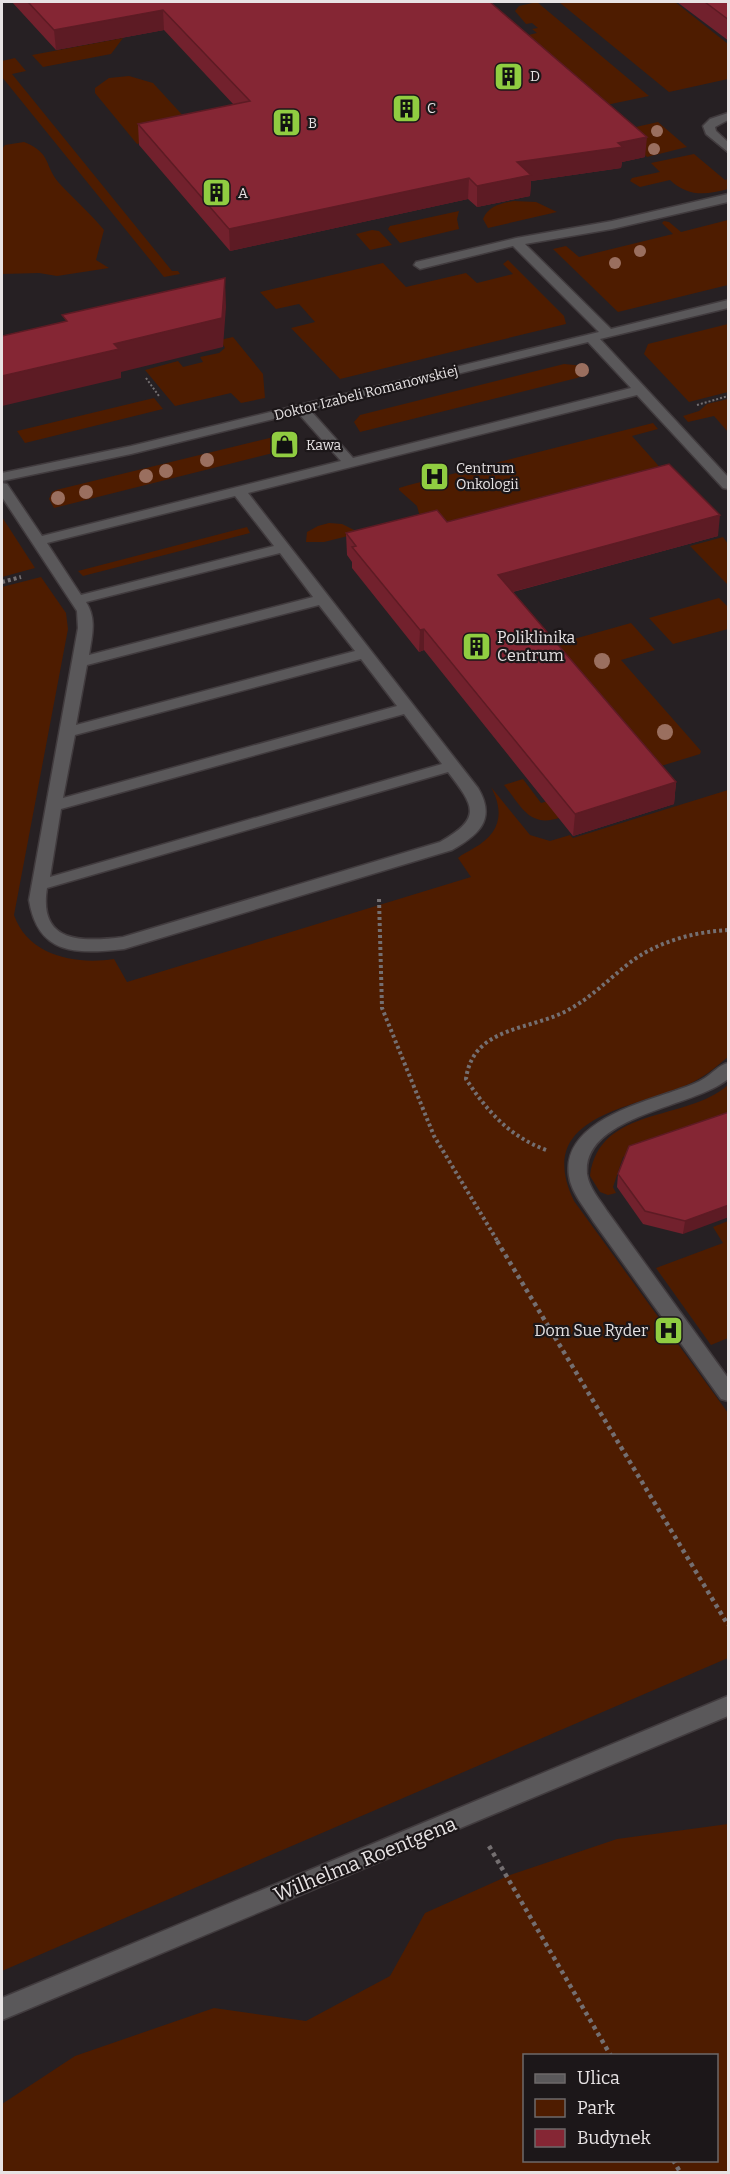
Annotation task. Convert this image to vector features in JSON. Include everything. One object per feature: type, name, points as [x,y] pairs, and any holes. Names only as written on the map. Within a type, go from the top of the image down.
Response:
[{"type":"street","points":[[729,116],[714,121],[710,126],[710,132],[729,147]]},
{"type":"street","points":[[420,265],[516,242],[612,225],[729,198]]},
{"type":"street","points":[[516,242],[609,334]]},
{"type":"street","name":"Doktor Izabeli Romanowskiej","points":[[2,477],[80,462],[729,304]]},
{"type":"street","points":[[591,338],[729,485]]},
{"type":"street","points":[[38,541],[640,390]]},
{"type":"street","points":[[302,409],[350,463]]},
{"type":"street","points":[[2,487],[84,611],[86,628],[81,662],[37,900],[38,918],[48,933],[68,944],[92,947],[124,943],[446,846],[467,834],[477,819],[480,806],[472,792],[238,491]]},
{"type":"street","points":[[77,600],[284,548]]},
{"type":"street","points":[[81,662],[323,599]]},
{"type":"street","points":[[68,732],[364,652]]},
{"type":"street","points":[[54,806],[408,708]]},
{"type":"street","points":[[40,885],[453,766]]},
{"type":"street","points":[[729,1069],[705,1087],[603,1126],[578,1157],[578,1174],[584,1191],[729,1393]]},
{"type":"street","name":"Wilhelma Roentgena","points":[[2,2010],[729,1706]]},
{"type":"path","points":[[146,378],[159,396]]},
{"type":"path","points":[[378,866],[382,1008],[434,1137],[729,1625]]},
{"type":"path","points":[[578,1157],[543,1150],[531,1145],[514,1136],[496,1120],[466,1079],[473,1054],[491,1040],[523,1025],[566,1011],[604,986],[635,960],[655,950],[706,931],[729,930]]},
{"type":"path","points":[[470,1815],[610,2054]]},
{"type":"green space","points":[[537,2],[649,96],[592,108],[524,36],[537,33],[532,29],[538,28],[532,23],[526,24],[515,11],[519,6]]},
{"type":"green space","points":[[559,2],[675,2],[728,44],[728,79],[669,92]]},
{"type":"green space","points":[[123,38],[111,54],[43,67],[32,55]]},
{"type":"green space","points":[[15,58],[26,71],[12,74],[172,271],[178,271],[180,274],[164,277],[2,77],[2,61]]},
{"type":"green space","points":[[129,76],[153,83],[197,131],[137,144],[95,93],[95,88],[109,78]]},
{"type":"green space","points":[[658,122],[687,147],[647,157],[618,131]]},
{"type":"green space","points":[[24,142],[43,155],[54,177],[104,230],[96,260],[109,268],[57,276],[39,273],[2,274],[2,149],[5,145]]},
{"type":"green space","points":[[694,154],[725,180],[728,179],[728,189],[712,193],[697,193],[677,186],[670,180],[640,187],[630,181],[632,178],[660,172],[651,163]]},
{"type":"green space","points":[[514,201],[536,202],[557,212],[488,228],[483,219],[488,211],[500,204]]},
{"type":"green space","points":[[459,211],[457,219],[459,229],[400,243],[388,229],[390,226]]},
{"type":"green space","points":[[728,220],[728,285],[618,312],[553,249],[566,246],[579,257],[673,234],[662,223],[664,221],[669,222],[681,232]]},
{"type":"green space","points":[[372,230],[379,231],[392,245],[370,250],[356,234]]},
{"type":"green space","points":[[508,260],[564,316],[566,324],[340,379],[291,328],[315,322],[299,304],[276,309],[260,292],[383,263],[406,287],[466,273],[477,283],[513,274],[503,264]]},
{"type":"green space","points":[[728,324],[728,392],[689,402],[644,354],[648,344]]},
{"type":"green space","points":[[233,337],[263,374],[265,398],[241,403],[231,393],[175,406],[145,370],[178,361],[183,367],[203,362],[200,357],[219,353],[225,348],[220,340]]},
{"type":"green space","points":[[564,364],[585,366],[589,373],[577,378],[360,432],[354,422],[360,415]]},
{"type":"green space","points":[[154,398],[163,409],[25,443],[17,431]]},
{"type":"green space","points":[[728,399],[728,432],[714,416],[688,422],[683,416],[699,411],[707,404]]},
{"type":"green space","points":[[653,423],[658,429],[632,436],[673,482],[447,541],[420,517],[417,506],[399,490],[409,485]]},
{"type":"green space","points":[[278,436],[291,440],[297,447],[54,508],[49,499],[52,492],[56,490]]},
{"type":"green space","points":[[2,517],[35,568],[2,577]]},
{"type":"green space","points":[[329,523],[342,524],[360,533],[324,542],[306,542],[307,532]]},
{"type":"green space","points":[[247,527],[250,533],[83,576],[78,571]]},
{"type":"green space","points":[[723,537],[728,544],[728,585],[690,546]]},
{"type":"green space","points":[[41,577],[66,613],[68,629],[14,915],[30,940],[42,949],[69,959],[99,961],[114,959],[127,982],[471,877],[458,858],[490,836],[498,822],[498,805],[491,787],[530,835],[550,841],[570,835],[573,838],[728,790],[728,1057],[695,1081],[598,1118],[579,1131],[567,1148],[565,1171],[574,1201],[728,1413],[728,1658],[2,1971],[2,587]]},
{"type":"green space","points":[[719,598],[728,607],[728,629],[673,644],[649,618]]},
{"type":"green space","points":[[631,623],[655,650],[621,660],[701,751],[700,754],[661,766],[556,644]]},
{"type":"green space","points":[[523,779],[541,803],[548,801],[562,817],[542,820],[527,814],[504,785]]},
{"type":"green space","points":[[728,1085],[728,1120],[623,1157],[613,1187],[616,1193],[608,1195],[600,1192],[590,1176],[597,1153],[610,1137],[627,1126],[647,1118],[711,1097]]},
{"type":"green space","points":[[728,1221],[728,1338],[711,1345],[656,1268],[723,1243],[713,1227]]},
{"type":"green space","points":[[728,1824],[728,2172],[2,2172],[2,2104],[75,2056],[214,2008],[306,2021],[390,1976],[425,1913],[510,1875],[617,1839]]},
{"type":"building","points":[[28,2],[490,2],[647,137],[618,143],[623,147],[517,162],[531,175],[477,186],[469,178],[229,229],[138,124],[250,101],[163,10],[54,30]]},
{"type":"building","points":[[705,2],[729,2],[729,20]]},
{"type":"building","points":[[225,278],[222,318],[114,344],[119,349],[2,376],[2,336],[67,321],[62,315]]},
{"type":"building","name":"Poliklinika Centrum","points":[[669,464],[720,515],[498,575],[676,782],[575,814],[424,629],[420,630],[352,547],[356,546],[346,533],[437,510],[447,522]]},
{"type":"building","points":[[729,1112],[729,1205],[685,1221],[645,1211],[618,1174],[629,1146]]},
{"type":"place","name":"D","points":[[509,76]]},
{"type":"place","name":"C","points":[[406,108]]},
{"type":"place","name":"B","points":[[287,123]]},
{"type":"place","name":"A","points":[[217,193]]},
{"type":"place","name":"Kawa","points":[[285,445]]},
{"type":"place","name":"Centrum Onkologii","points":[[435,476]]},
{"type":"place","name":"Poliklinika Centrum","points":[[476,646]]},
{"type":"place","name":"Dom Sue Ryder","points":[[669,1330]]}]
